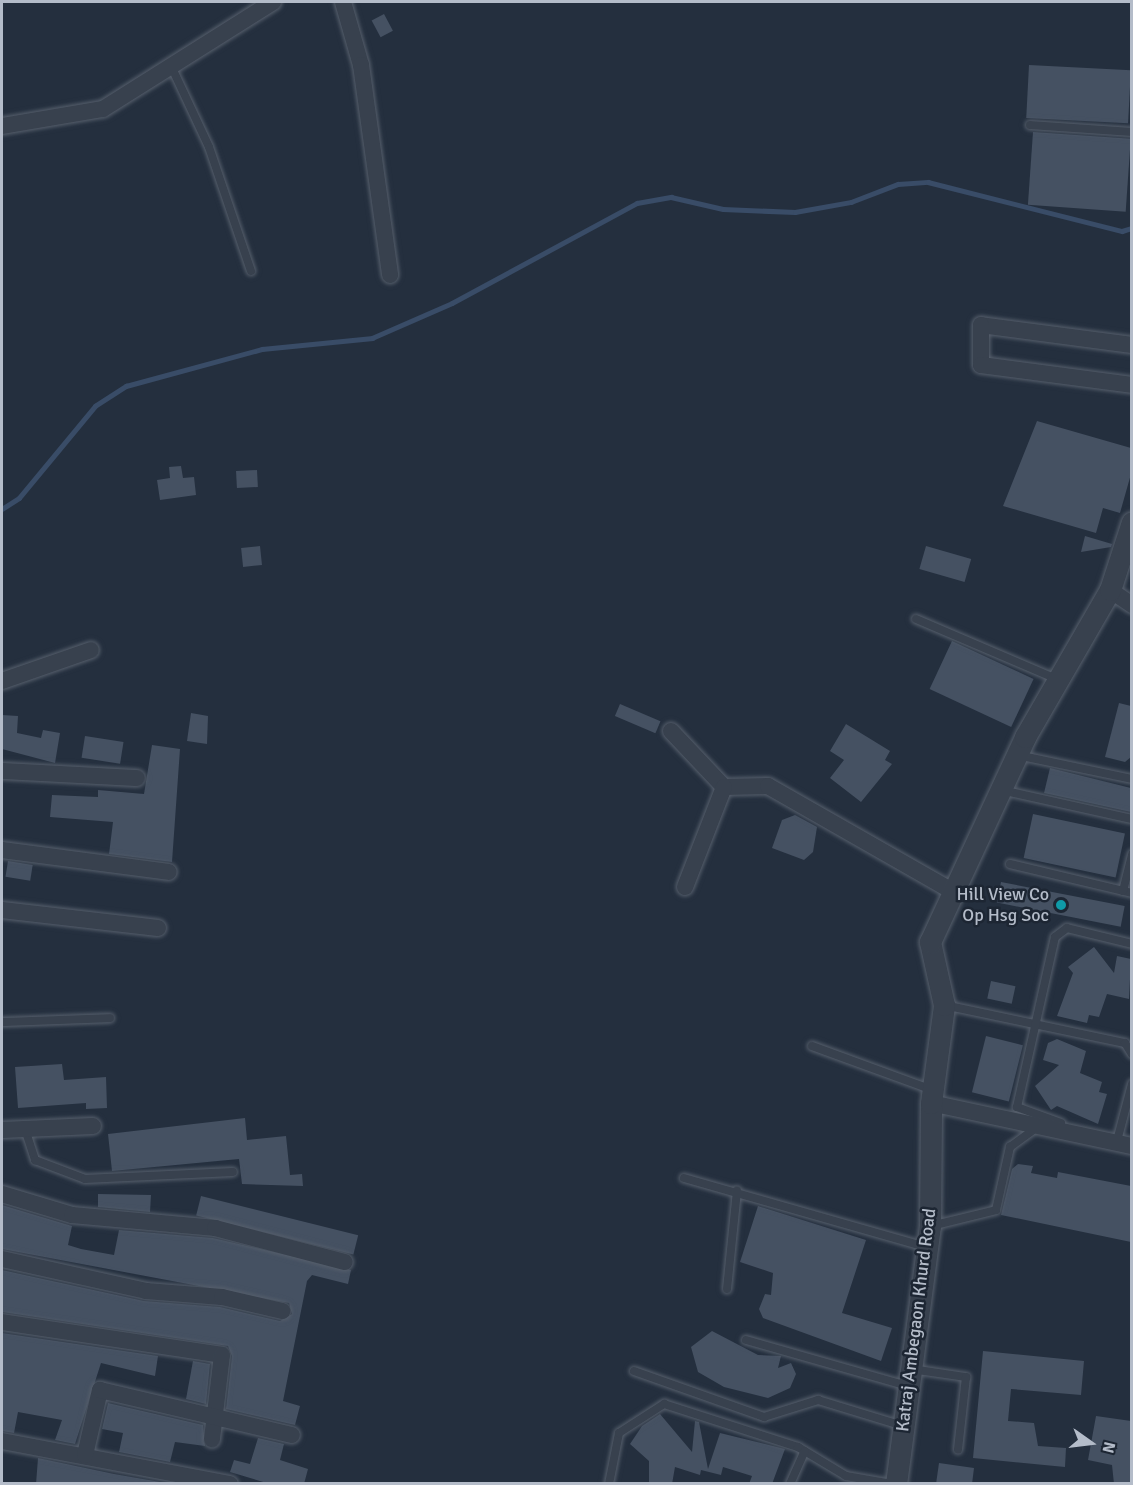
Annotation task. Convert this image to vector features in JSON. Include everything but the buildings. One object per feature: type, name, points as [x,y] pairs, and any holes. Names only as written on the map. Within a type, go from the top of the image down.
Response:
[{"type":"street","points":[[2,126],[103,109],[172,68],[273,2]]},
{"type":"street","points":[[343,2],[361,65],[390,275]]},
{"type":"street","points":[[1131,345],[981,325],[981,365],[1131,385]]},
{"type":"street","name":"Katraj Ambegaon Khurd Road","points":[[895,1484],[930,1226],[932,1097],[944,1005],[930,942],[1017,755],[1110,590],[1126,556],[1131,522]]},
{"type":"street","points":[[1110,590],[1131,604]]},
{"type":"street","points":[[2,681],[91,650]]},
{"type":"street","points":[[671,731],[724,787],[768,786],[954,892]]},
{"type":"street","points":[[2,771],[136,778]]},
{"type":"street","points":[[685,887],[724,787]]},
{"type":"street","points":[[2,850],[168,872]]},
{"type":"street","points":[[2,910],[158,927]]},
{"type":"street","points":[[932,1097],[1039,1126],[1125,1141]]},
{"type":"street","points":[[2,1130],[93,1125]]},
{"type":"street","points":[[2,1194],[72,1215],[215,1228],[345,1262]]},
{"type":"street","points":[[2,1259],[146,1291],[222,1297],[282,1311]]},
{"type":"street","points":[[2,1322],[222,1355],[212,1438]]},
{"type":"street","points":[[85,1455],[100,1390],[292,1435]]},
{"type":"street","points":[[2,1441],[230,1484]]},
{"type":"lane","points":[[172,68],[209,147],[250,271]]},
{"type":"lane","points":[[1030,124],[1131,132]]},
{"type":"lane","points":[[916,619],[1060,680]]},
{"type":"lane","points":[[1017,755],[1131,779]]},
{"type":"lane","points":[[1001,790],[1131,819]]},
{"type":"lane","points":[[1010,864],[1127,892],[1131,854]]},
{"type":"lane","points":[[1131,944],[1059,929],[1018,1100],[1021,1113],[1125,1141],[1131,1140]]},
{"type":"lane","points":[[944,1005],[1034,1027],[1125,1043],[1131,1054]]},
{"type":"lane","points":[[2,1022],[110,1018]]},
{"type":"lane","points":[[812,1046],[932,1097]]},
{"type":"lane","points":[[1125,1141],[1131,1084]]},
{"type":"lane","points":[[930,1226],[996,1210],[1010,1147],[1039,1126]]},
{"type":"lane","points":[[25,1129],[35,1160],[85,1179],[232,1172]]},
{"type":"lane","points":[[684,1178],[737,1191],[928,1248]]},
{"type":"lane","points":[[727,1289],[737,1191]]},
{"type":"lane","points":[[746,1340],[910,1378],[966,1377],[958,1450]]},
{"type":"lane","points":[[634,1371],[764,1417],[818,1400],[903,1426]]},
{"type":"lane","points":[[609,1484],[620,1433],[664,1404],[805,1451],[846,1476],[895,1484]]},
{"type":"lane","points":[[790,1484],[805,1451]]},
{"type":"waterway","points":[[2,509],[19,498],[95,406],[126,386],[262,349],[372,338],[452,303],[637,203],[671,197],[723,209],[795,212],[851,202],[898,184],[928,182],[1122,231],[1132,228]]},
{"type":"place","name":"Hill View Co Op Hsg Soc","points":[[1061,905]]}]
